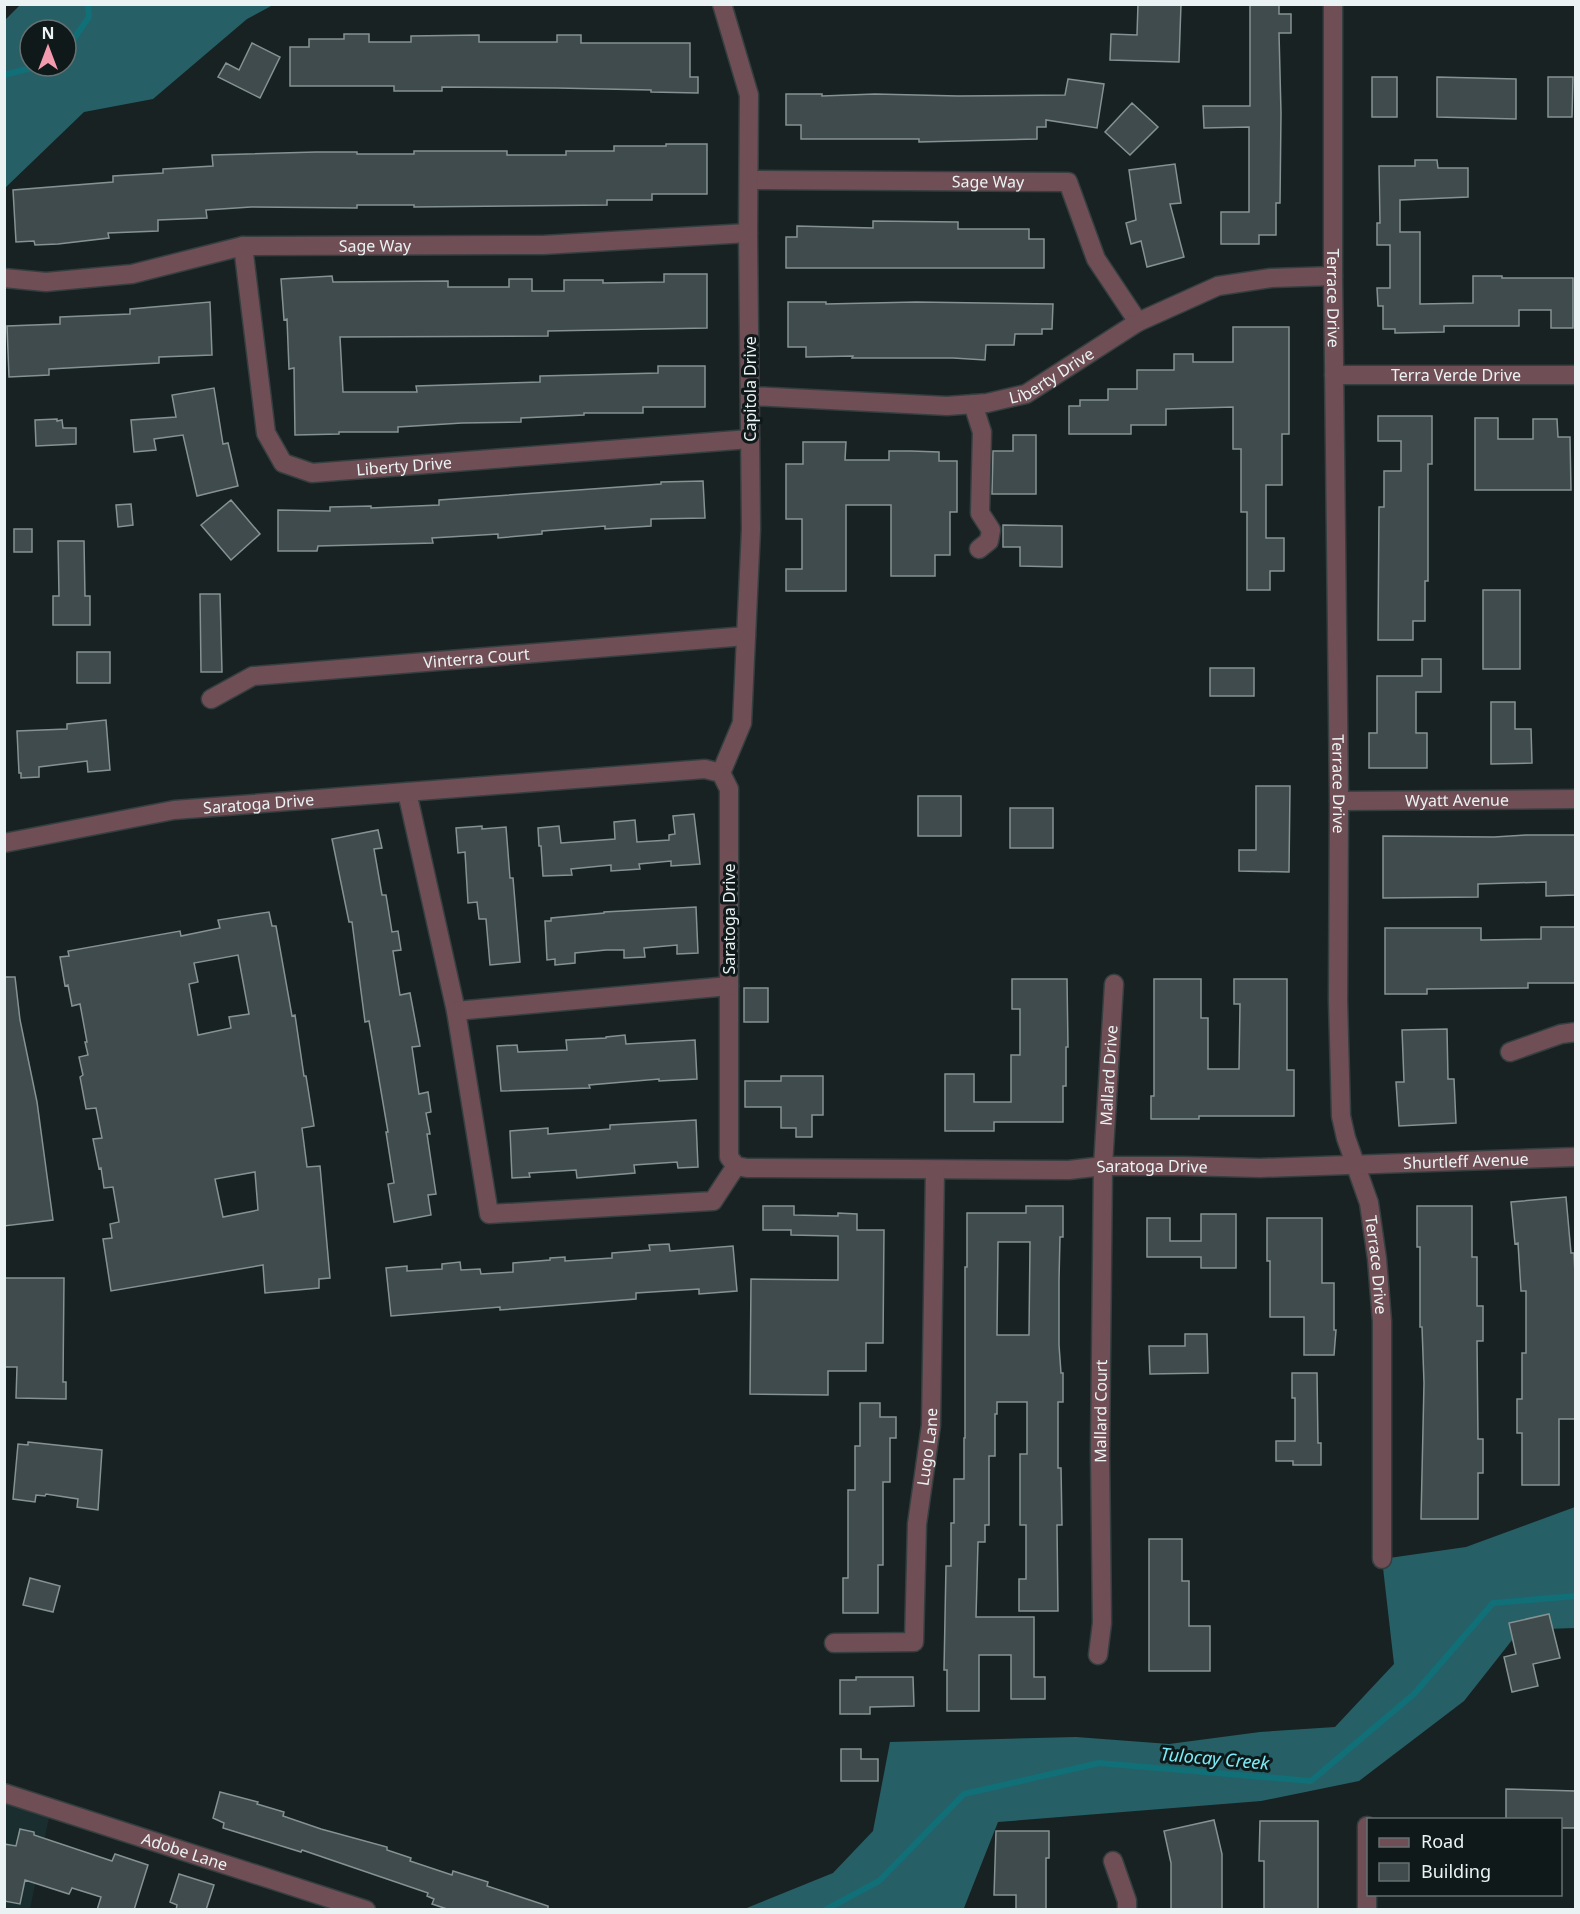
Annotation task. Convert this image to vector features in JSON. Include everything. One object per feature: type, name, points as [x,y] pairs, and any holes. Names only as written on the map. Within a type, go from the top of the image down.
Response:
[{"type":"street","name":"Capitola Drive","points":[[722,4],[749,95],[751,529],[742,723],[722,773]]},
{"type":"street","name":"Terrace Drive","points":[[1333,4],[1333,276],[1339,801],[1338,1000],[1341,1116],[1346,1138],[1369,1203],[1377,1259],[1382,1321],[1382,1558]]},
{"type":"street","name":"Sage Way","points":[[750,180],[1068,182],[1096,259],[1138,322]]},
{"type":"street","name":"Sage Way","points":[[4,278],[46,282],[132,274],[243,246],[543,245],[748,234]]},
{"type":"street","name":"Liberty Drive","points":[[243,246],[266,433],[283,463],[312,473],[750,439]]},
{"type":"street","name":"Liberty Drive","points":[[750,396],[947,406],[987,403],[1026,394],[1138,322],[1218,286],[1271,278],[1333,276]]},
{"type":"street","name":"Terra Verde Drive","points":[[1334,375],[1575,375]]},
{"type":"street","points":[[973,404],[982,432],[980,513],[991,530],[989,541],[980,549]]},
{"type":"street","name":"Vinterra Court","points":[[211,699],[253,676],[746,636]]},
{"type":"street","name":"Saratoga Drive","points":[[4,843],[174,810],[705,769],[722,773],[729,789],[729,1157],[736,1166],[747,1168],[1069,1170],[1103,1166],[1260,1168],[1356,1165]]},
{"type":"street","points":[[407,792],[456,1011],[489,1214],[713,1201],[736,1166]]},
{"type":"street","name":"Wyatt Avenue","points":[[1339,801],[1575,799]]},
{"type":"street","name":"Mallard Drive","points":[[1103,1166],[1114,984]]},
{"type":"street","points":[[456,1011],[729,986]]},
{"type":"street","points":[[1510,1052],[1561,1034],[1575,1032]]},
{"type":"street","name":"Shurtleff Avenue","points":[[1356,1165],[1575,1157]]},
{"type":"street","name":"Mallard Court","points":[[1098,1655],[1102,1623],[1100,1451],[1103,1166]]},
{"type":"street","name":"Lugo Lane","points":[[834,1643],[914,1642],[917,1524],[932,1425],[935,1170]]},
{"type":"street","name":"Adobe Lane","points":[[4,1793],[366,1910]]},
{"type":"street","points":[[1366,1910],[1367,1826]]},
{"type":"street","points":[[1113,1861],[1127,1901],[1127,1910]]},
{"type":"shaded area","points":[[20,4],[273,5],[247,19],[153,99],[84,112],[5,188],[5,20]]},
{"type":"shaded area","points":[[1575,1507],[1575,1628],[1520,1630],[1464,1701],[1359,1781],[1261,1801],[998,1822],[964,1908],[961,1909],[742,1910],[833,1873],[873,1831],[890,1742],[1076,1737],[1169,1744],[1260,1732],[1335,1727],[1394,1664],[1382,1559],[1466,1547]]},
{"type":"shaded area","points":[[5,1793],[51,1808],[30,1909],[5,1910]]},
{"type":"building","points":[[1138,4],[1181,4],[1179,62],[1110,60],[1111,34],[1137,35]]},
{"type":"building","points":[[1250,4],[1279,4],[1279,14],[1291,14],[1291,33],[1279,33],[1280,203],[1276,203],[1276,235],[1259,235],[1259,244],[1221,244],[1221,212],[1249,212],[1249,127],[1204,128],[1203,106],[1250,106]]},
{"type":"building","points":[[344,34],[369,34],[369,42],[411,42],[411,36],[479,35],[479,42],[557,42],[557,35],[581,35],[581,43],[690,43],[690,77],[698,77],[698,93],[651,92],[651,90],[442,87],[442,91],[394,91],[394,86],[290,86],[290,47],[309,47],[309,39],[344,39]]},
{"type":"building","points":[[252,43],[280,57],[260,98],[218,77],[226,63],[239,70]]},
{"type":"building","points":[[1372,77],[1397,77],[1397,117],[1372,117]]},
{"type":"building","points":[[1437,77],[1516,79],[1516,119],[1437,117]]},
{"type":"building","points":[[1548,77],[1573,77],[1572,117],[1548,117]]},
{"type":"building","points":[[1068,79],[1104,84],[1097,128],[1046,120],[1046,127],[1037,127],[1037,139],[919,142],[919,139],[801,139],[801,125],[786,125],[786,94],[822,94],[822,96],[1065,95]]},
{"type":"building","points":[[1132,103],[1158,127],[1130,155],[1105,132]]},
{"type":"building","points":[[666,144],[707,144],[707,194],[652,194],[652,200],[607,200],[607,205],[414,207],[414,205],[357,205],[357,208],[251,207],[206,210],[207,218],[158,220],[158,231],[108,233],[109,238],[58,244],[35,245],[34,241],[16,242],[13,190],[113,182],[113,176],[163,173],[163,169],[213,166],[212,155],[507,151],[507,155],[566,155],[566,151],[614,151],[614,146],[666,146]]},
{"type":"building","points":[[1415,160],[1437,160],[1438,168],[1468,168],[1468,197],[1400,200],[1400,232],[1420,232],[1420,304],[1473,303],[1473,276],[1573,278],[1573,328],[1551,328],[1551,310],[1519,310],[1519,326],[1444,326],[1444,332],[1395,333],[1395,329],[1383,329],[1383,306],[1378,306],[1377,288],[1390,288],[1390,245],[1377,245],[1377,223],[1380,223],[1379,166],[1415,166]]},
{"type":"building","points":[[1175,164],[1181,203],[1170,204],[1184,257],[1147,267],[1141,241],[1131,244],[1126,223],[1136,220],[1129,170]]},
{"type":"building","points":[[873,221],[958,222],[958,229],[1029,229],[1029,239],[1044,239],[1044,268],[786,268],[786,237],[797,237],[797,226],[873,228]]},
{"type":"building","points":[[664,274],[707,274],[707,328],[548,331],[548,336],[340,337],[343,392],[417,392],[416,386],[540,382],[540,376],[658,373],[658,366],[705,366],[705,407],[643,407],[643,413],[584,413],[584,415],[521,418],[521,422],[398,427],[398,432],[295,435],[294,368],[289,369],[287,319],[284,320],[281,279],[332,276],[333,282],[448,281],[448,287],[509,287],[509,279],[532,279],[532,291],[564,291],[564,280],[603,280],[603,283],[664,282]]},
{"type":"building","points":[[210,302],[212,355],[159,357],[159,363],[49,369],[49,375],[9,377],[7,326],[60,324],[60,317],[130,314],[130,309]]},
{"type":"building","points":[[788,302],[1053,304],[1052,329],[1042,329],[1042,334],[1015,334],[1014,345],[986,345],[985,360],[806,357],[806,347],[788,347]]},
{"type":"building","points":[[1233,327],[1289,327],[1289,434],[1282,434],[1282,485],[1266,485],[1266,538],[1284,538],[1284,571],[1270,571],[1270,590],[1247,590],[1247,512],[1241,512],[1241,449],[1233,449],[1233,407],[1166,409],[1166,425],[1131,425],[1131,434],[1069,434],[1069,406],[1080,406],[1080,400],[1108,400],[1108,389],[1137,389],[1137,370],[1174,370],[1174,354],[1193,354],[1193,362],[1233,362]]},
{"type":"building","points":[[214,388],[223,444],[228,443],[238,486],[197,496],[183,435],[154,439],[156,450],[134,452],[131,420],[176,417],[172,395]]},
{"type":"building","points":[[1378,416],[1432,416],[1432,464],[1428,464],[1428,581],[1425,581],[1425,621],[1413,621],[1413,640],[1378,640],[1379,507],[1384,507],[1384,471],[1401,471],[1401,441],[1378,441]]},
{"type":"building","points":[[1475,418],[1498,418],[1498,439],[1533,439],[1533,419],[1557,419],[1558,437],[1570,437],[1571,490],[1475,490]]},
{"type":"building","points":[[57,419],[57,421],[62,420],[63,428],[76,428],[76,444],[36,446],[35,420]]},
{"type":"building","points":[[1013,435],[1036,435],[1036,494],[992,494],[993,451],[1013,451]]},
{"type":"building","points":[[803,442],[846,442],[845,460],[889,460],[889,451],[911,451],[939,452],[939,461],[957,461],[957,512],[950,512],[950,555],[935,555],[935,576],[891,576],[891,505],[846,505],[846,591],[786,591],[786,569],[802,569],[802,519],[786,519],[786,464],[803,464]]},
{"type":"building","points":[[703,481],[705,518],[651,519],[651,526],[605,529],[605,526],[542,531],[542,534],[498,538],[498,534],[432,538],[433,543],[318,546],[317,551],[278,551],[278,510],[330,511],[330,507],[439,505],[439,500],[661,484],[661,482]]},
{"type":"building","points":[[231,500],[260,534],[231,560],[201,525]]},
{"type":"building","points":[[131,504],[133,525],[118,527],[116,505]]},
{"type":"building","points":[[1003,525],[1062,526],[1062,567],[1020,566],[1020,547],[1003,547]]},
{"type":"building","points":[[14,529],[32,529],[32,552],[14,552]]},
{"type":"building","points":[[58,541],[84,541],[85,596],[90,596],[90,625],[53,625],[53,596],[59,596]]},
{"type":"building","points":[[1483,590],[1520,590],[1520,669],[1483,669]]},
{"type":"building","points":[[200,594],[220,594],[222,672],[201,672]]},
{"type":"building","points":[[77,652],[110,652],[110,683],[77,683]]},
{"type":"building","points":[[1422,659],[1441,659],[1441,692],[1416,692],[1416,733],[1427,733],[1427,768],[1369,768],[1369,733],[1377,733],[1377,676],[1422,676]]},
{"type":"building","points":[[1210,668],[1254,668],[1254,696],[1210,696]]},
{"type":"building","points":[[1491,702],[1515,702],[1515,729],[1531,729],[1532,763],[1491,764]]},
{"type":"building","points":[[106,720],[110,770],[88,772],[87,761],[39,767],[39,777],[21,778],[17,731],[67,729],[67,724]]},
{"type":"building","points":[[1256,786],[1290,786],[1289,872],[1239,871],[1239,850],[1256,850]]},
{"type":"building","points":[[918,796],[961,796],[961,836],[918,836]]},
{"type":"building","points":[[1010,808],[1053,808],[1053,848],[1010,848]]},
{"type":"building","points":[[694,814],[700,864],[671,866],[671,861],[639,864],[640,869],[611,871],[611,865],[571,869],[572,875],[543,876],[538,828],[559,826],[561,843],[615,839],[614,822],[635,820],[637,842],[669,840],[669,835],[675,834],[673,816]]},
{"type":"building","points":[[482,826],[482,829],[506,827],[520,962],[490,965],[486,919],[479,919],[477,902],[468,903],[465,852],[458,853],[456,828]]},
{"type":"building","points":[[378,830],[382,848],[374,849],[382,895],[386,895],[392,932],[398,931],[401,950],[393,951],[400,995],[410,993],[420,1046],[412,1047],[419,1094],[428,1092],[431,1112],[426,1113],[430,1134],[427,1134],[436,1194],[428,1195],[431,1215],[394,1222],[388,1184],[394,1183],[386,1132],[388,1132],[369,1021],[365,1022],[352,922],[349,922],[332,839]]},
{"type":"building","points":[[1575,835],[1575,895],[1546,896],[1546,882],[1478,884],[1478,897],[1383,898],[1383,836]]},
{"type":"building","points":[[696,907],[698,953],[677,954],[677,945],[644,948],[645,957],[624,958],[624,950],[606,950],[575,953],[575,963],[555,965],[555,959],[547,960],[545,921],[551,921],[551,918],[604,912]]},
{"type":"building","points":[[269,912],[272,926],[276,926],[292,1016],[295,1015],[314,1126],[302,1128],[307,1167],[320,1166],[330,1278],[319,1279],[319,1288],[265,1293],[263,1265],[111,1291],[103,1239],[112,1238],[110,1224],[119,1222],[113,1187],[104,1188],[101,1168],[99,1169],[93,1139],[102,1138],[96,1108],[86,1109],[80,1077],[83,1075],[79,1057],[88,1055],[80,1004],[72,1006],[68,985],[65,986],[60,957],[69,956],[68,951],[180,931],[181,936],[220,928],[218,920]],"holes":[[[238,955],[249,1014],[229,1017],[231,1028],[198,1035],[189,984],[198,982],[194,963]],[[255,1172],[258,1210],[223,1217],[215,1179]]]},
{"type":"building","points":[[1541,927],[1575,927],[1575,983],[1528,983],[1528,988],[1427,989],[1427,994],[1385,994],[1385,928],[1481,928],[1481,940],[1541,939]]},
{"type":"building","points":[[4,977],[15,977],[20,1020],[37,1102],[53,1220],[4,1226]]},
{"type":"building","points":[[1012,979],[1067,979],[1068,1047],[1066,1047],[1066,1086],[1063,1086],[1063,1122],[994,1122],[994,1131],[945,1131],[945,1074],[974,1074],[974,1102],[1011,1102],[1011,1055],[1020,1055],[1020,1009],[1012,1009]]},
{"type":"building","points":[[1154,979],[1201,979],[1201,1018],[1208,1018],[1208,1069],[1239,1069],[1240,1004],[1234,1004],[1234,979],[1287,979],[1287,1070],[1294,1070],[1294,1116],[1199,1116],[1199,1119],[1151,1119],[1151,1096],[1154,1096]]},
{"type":"building","points":[[744,988],[768,988],[768,1022],[744,1022]]},
{"type":"building","points":[[1447,1029],[1448,1079],[1454,1079],[1456,1123],[1399,1126],[1396,1082],[1404,1082],[1402,1030]]},
{"type":"building","points":[[625,1035],[626,1044],[695,1040],[697,1079],[659,1081],[659,1079],[589,1085],[590,1088],[501,1091],[497,1046],[517,1045],[518,1052],[567,1050],[566,1040]]},
{"type":"building","points":[[781,1076],[823,1076],[823,1115],[812,1115],[812,1137],[796,1137],[796,1128],[781,1128],[781,1107],[745,1107],[745,1081],[781,1081]]},
{"type":"building","points":[[696,1120],[698,1167],[678,1168],[677,1162],[634,1165],[635,1173],[577,1178],[576,1170],[529,1173],[530,1177],[512,1178],[510,1131],[548,1128],[548,1134],[610,1129],[610,1125]]},
{"type":"building","points":[[1566,1197],[1575,1275],[1575,1419],[1559,1419],[1559,1485],[1522,1485],[1522,1433],[1517,1433],[1517,1399],[1522,1399],[1522,1353],[1526,1353],[1526,1291],[1521,1291],[1518,1243],[1515,1244],[1511,1202]]},
{"type":"building","points":[[763,1206],[794,1206],[794,1215],[857,1214],[857,1230],[884,1230],[883,1343],[866,1343],[866,1371],[828,1371],[828,1395],[750,1394],[751,1279],[838,1280],[838,1236],[791,1235],[791,1230],[763,1230]]},
{"type":"building","points":[[1026,1206],[1063,1206],[1059,1280],[1059,1345],[1061,1373],[1063,1373],[1063,1402],[1058,1402],[1058,1468],[1061,1468],[1062,1525],[1057,1525],[1058,1611],[1019,1611],[1019,1579],[1026,1579],[1026,1525],[1020,1525],[1020,1454],[1027,1454],[1027,1402],[997,1402],[995,1456],[989,1456],[989,1525],[985,1525],[985,1542],[978,1542],[976,1617],[1034,1617],[1034,1677],[1045,1677],[1045,1699],[1011,1699],[1011,1655],[979,1655],[979,1711],[947,1711],[947,1670],[944,1670],[946,1566],[951,1566],[954,1479],[964,1479],[967,1213],[1026,1213]],"holes":[[[998,1242],[1030,1242],[1029,1335],[997,1335]]]},
{"type":"building","points":[[1417,1206],[1472,1206],[1472,1257],[1477,1257],[1477,1306],[1483,1306],[1483,1341],[1477,1341],[1478,1439],[1483,1439],[1483,1473],[1478,1473],[1478,1519],[1421,1519],[1424,1383]]},
{"type":"building","points":[[1201,1214],[1236,1214],[1236,1268],[1201,1268],[1201,1257],[1147,1257],[1147,1218],[1170,1218],[1170,1241],[1201,1241]]},
{"type":"building","points":[[1267,1218],[1322,1218],[1322,1283],[1334,1283],[1334,1330],[1336,1330],[1334,1355],[1304,1355],[1304,1317],[1270,1317]]},
{"type":"building","points":[[669,1244],[670,1251],[733,1246],[737,1291],[699,1294],[699,1289],[636,1293],[636,1299],[391,1316],[386,1268],[407,1266],[407,1271],[442,1269],[442,1264],[460,1262],[461,1270],[480,1269],[481,1274],[513,1272],[513,1263],[565,1257],[565,1261],[612,1258],[612,1253],[650,1250],[649,1245]]},
{"type":"building","points":[[4,1278],[64,1278],[63,1382],[66,1382],[66,1399],[16,1398],[17,1367],[4,1367]]},
{"type":"building","points":[[1185,1334],[1207,1334],[1208,1373],[1150,1374],[1149,1346],[1185,1346]]},
{"type":"building","points":[[1292,1373],[1317,1373],[1318,1443],[1321,1443],[1321,1465],[1293,1465],[1293,1461],[1276,1461],[1276,1441],[1295,1441],[1295,1398],[1292,1398]]},
{"type":"building","points":[[860,1403],[880,1403],[880,1417],[896,1417],[896,1438],[890,1438],[890,1482],[883,1482],[883,1565],[878,1565],[878,1613],[843,1613],[843,1578],[848,1578],[848,1490],[855,1490],[855,1446],[860,1446]]},
{"type":"building","points":[[28,1442],[102,1450],[98,1510],[77,1507],[78,1499],[46,1494],[45,1496],[36,1495],[35,1502],[13,1499],[18,1444],[28,1445]]},
{"type":"building","points":[[1149,1539],[1182,1539],[1182,1581],[1189,1581],[1189,1626],[1210,1626],[1210,1671],[1149,1671]]},
{"type":"building","points":[[30,1578],[60,1586],[53,1612],[23,1605]]},
{"type":"building","points":[[1549,1614],[1560,1658],[1533,1664],[1538,1686],[1512,1692],[1504,1657],[1516,1654],[1509,1623]]},
{"type":"building","points":[[856,1677],[913,1677],[914,1706],[870,1707],[870,1714],[840,1714],[840,1680],[856,1680]]},
{"type":"building","points":[[841,1749],[861,1749],[861,1759],[878,1759],[878,1781],[841,1781]]},
{"type":"building","points":[[1506,1789],[1575,1791],[1575,1828],[1562,1828],[1562,1818],[1506,1818]]},
{"type":"building","points":[[220,1792],[258,1802],[257,1804],[284,1812],[283,1816],[321,1829],[387,1847],[387,1850],[411,1858],[410,1861],[452,1875],[453,1871],[488,1882],[487,1886],[548,1906],[548,1910],[450,1910],[432,1904],[434,1899],[427,1896],[428,1893],[302,1850],[301,1852],[223,1828],[224,1823],[213,1818]]},
{"type":"building","points":[[1214,1820],[1222,1854],[1222,1910],[1171,1910],[1171,1863],[1164,1831]]},
{"type":"building","points":[[1260,1821],[1318,1821],[1318,1910],[1264,1910],[1264,1861],[1259,1861]]},
{"type":"building","points":[[20,1829],[112,1861],[115,1854],[148,1865],[134,1910],[97,1910],[101,1897],[72,1888],[69,1894],[25,1880],[20,1904],[4,1901],[4,1844],[16,1846]]},
{"type":"building","points":[[996,1831],[1049,1831],[1049,1858],[1046,1858],[1046,1910],[1016,1910],[1016,1895],[994,1895]]},
{"type":"building","points":[[179,1874],[214,1885],[206,1910],[176,1910],[177,1905],[170,1902]]},
{"type":"waterway","points":[[78,33],[89,17],[88,4]]},
{"type":"waterway","points":[[4,75],[18,71]]},
{"type":"waterway","name":"Tulocay Creek","points":[[825,1910],[879,1881],[964,1794],[1099,1763],[1311,1781],[1414,1694],[1493,1603],[1576,1596]]}]
